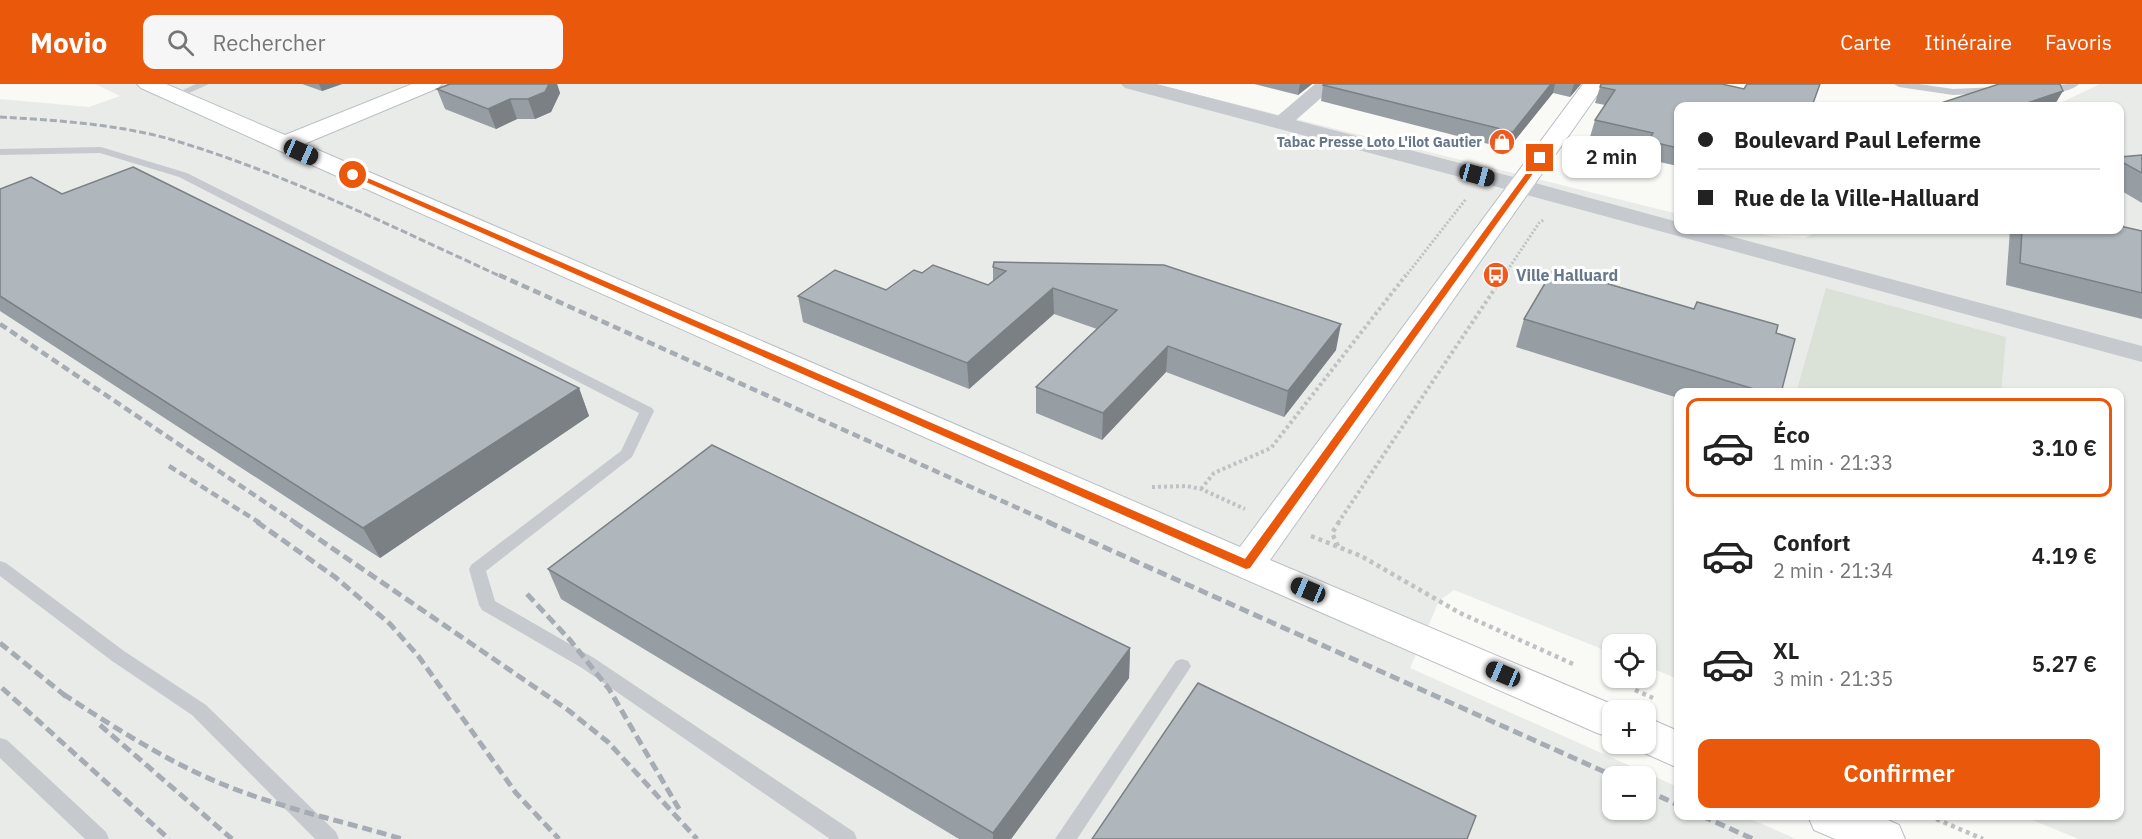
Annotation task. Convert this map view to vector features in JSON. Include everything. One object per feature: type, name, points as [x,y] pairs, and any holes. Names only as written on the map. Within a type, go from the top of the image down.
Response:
[{"type":"main road","points":[[148,84],[1246,565],[1602,717]]},
{"type":"main road","points":[[284,144],[431,84]]},
{"type":"main road","points":[[1246,565],[1594,84]]},
{"type":"main road","points":[[1656,724],[1674,745]]},
{"type":"main road","points":[[1839,820],[1883,839]]},
{"type":"street","points":[[1132,84],[1674,227]]},
{"type":"street","points":[[1281,123],[1327,84]]},
{"type":"street","points":[[1698,234],[2142,354]]},
{"type":"lane","points":[[175,96],[204,84]]},
{"type":"lane","points":[[1899,84],[1953,92],[2010,90]]},
{"type":"lane","points":[[2028,90],[2053,90],[2074,84]]},
{"type":"lane","points":[[0,152],[101,150],[183,175],[647,411],[627,454],[477,569],[488,605],[588,663],[847,839]]},
{"type":"lane","points":[[0,567],[118,656],[200,710],[329,839]]},
{"type":"lane","points":[[1065,839],[1182,666]]},
{"type":"lane","points":[[0,746],[99,839]]},
{"type":"path","points":[[1201,489],[1214,473],[1271,448],[1279,439],[1468,196],[1455,169]]},
{"type":"path","points":[[1338,547],[1332,533],[1340,519],[1539,223],[1563,212],[1571,200]]},
{"type":"path","points":[[1187,486],[1201,489],[1360,556],[1460,613],[1580,667]]},
{"type":"path","points":[[1626,688],[1636,700]]},
{"type":"path","points":[[1938,820],[1983,839]]},
{"type":"shaded area","points":[[95,84],[1155,84],[1674,213],[1674,234],[1763,234],[1805,238],[1812,234],[2124,234],[2124,102],[2062,102],[2100,84],[2142,84],[2142,839],[2079,839],[2032,820],[2124,820],[2124,388],[1674,388],[1674,677],[1656,670],[1656,634],[1602,634],[1602,649],[1454,590],[1439,601],[1410,668],[1631,766],[1602,766],[1602,820],[1656,820],[1656,777],[1674,785],[1674,820],[1753,820],[1796,839],[0,839],[0,99],[89,107],[120,96]]},
{"type":"shaded area","points":[[1826,288],[2006,337],[2001,388],[1797,388]]},
{"type":"building","points":[[450,84],[549,84],[545,92],[528,99],[510,99],[488,109],[437,89]]},
{"type":"building","points":[[1324,84],[1551,84],[1513,132]]},
{"type":"building","points":[[1601,84],[1722,84],[1744,89],[1747,84],[1820,84],[1813,102],[1674,102],[1674,147],[1648,141],[1653,133],[1595,120],[1615,90],[1600,87]]},
{"type":"building","points":[[1999,84],[2060,84],[2063,91],[2030,102],[1944,102]]},
{"type":"building","points":[[2142,155],[2142,173],[2124,163],[2124,157]]},
{"type":"building","points":[[133,167],[579,388],[363,528],[0,296],[0,189],[31,177],[62,194]]},
{"type":"building","points":[[2124,227],[2142,231],[2142,293],[2020,263],[2022,234],[2124,234]]},
{"type":"building","points":[[994,262],[1164,265],[1341,324],[1288,391],[1168,346],[1103,413],[1036,387],[1117,310],[1053,288],[967,363],[798,296],[835,270],[886,290],[914,270],[922,273],[933,265],[988,285],[1006,271],[993,267]]},
{"type":"building","points":[[1554,268],[1694,309],[1697,302],[1778,325],[1776,333],[1795,339],[1782,388],[1751,388],[1524,319]]},
{"type":"building","points":[[712,445],[1130,648],[993,833],[548,569]]},
{"type":"building","points":[[1198,683],[1476,816],[1467,839],[1092,839]]},
{"type":"railway","points":[[0,117],[63,121],[126,129],[209,151],[379,220],[502,277]]},
{"type":"railway","points":[[499,275],[1051,523]]},
{"type":"railway","points":[[0,324],[296,523]]},
{"type":"railway","points":[[169,466],[260,523]]},
{"type":"railway","points":[[257,522],[335,577],[390,624],[419,657],[516,793],[559,839]]},
{"type":"railway","points":[[294,522],[568,710],[608,742],[697,839]]},
{"type":"railway","points":[[1048,522],[1602,771]]},
{"type":"railway","points":[[527,594],[570,640],[609,689],[679,809]]},
{"type":"railway","points":[[0,643],[63,694]]},
{"type":"railway","points":[[2,688],[169,839]]},
{"type":"railway","points":[[63,694],[161,754],[222,784],[289,807],[402,839]]},
{"type":"railway","points":[[63,694],[68,698]]},
{"type":"railway","points":[[100,725],[232,839]]},
{"type":"railway","points":[[1656,795],[1674,803]]},
{"type":"railway","points":[[1711,820],[1753,839]]},
{"type":"place","name":"Tabac Presse Loto L'ilot Gautier","points":[[1502,142]]},
{"type":"place","name":"Ville Halluard","points":[[1496,275]]},
{"type":"route","points":[[353,175],[1246,565],[1540,158]]}]
